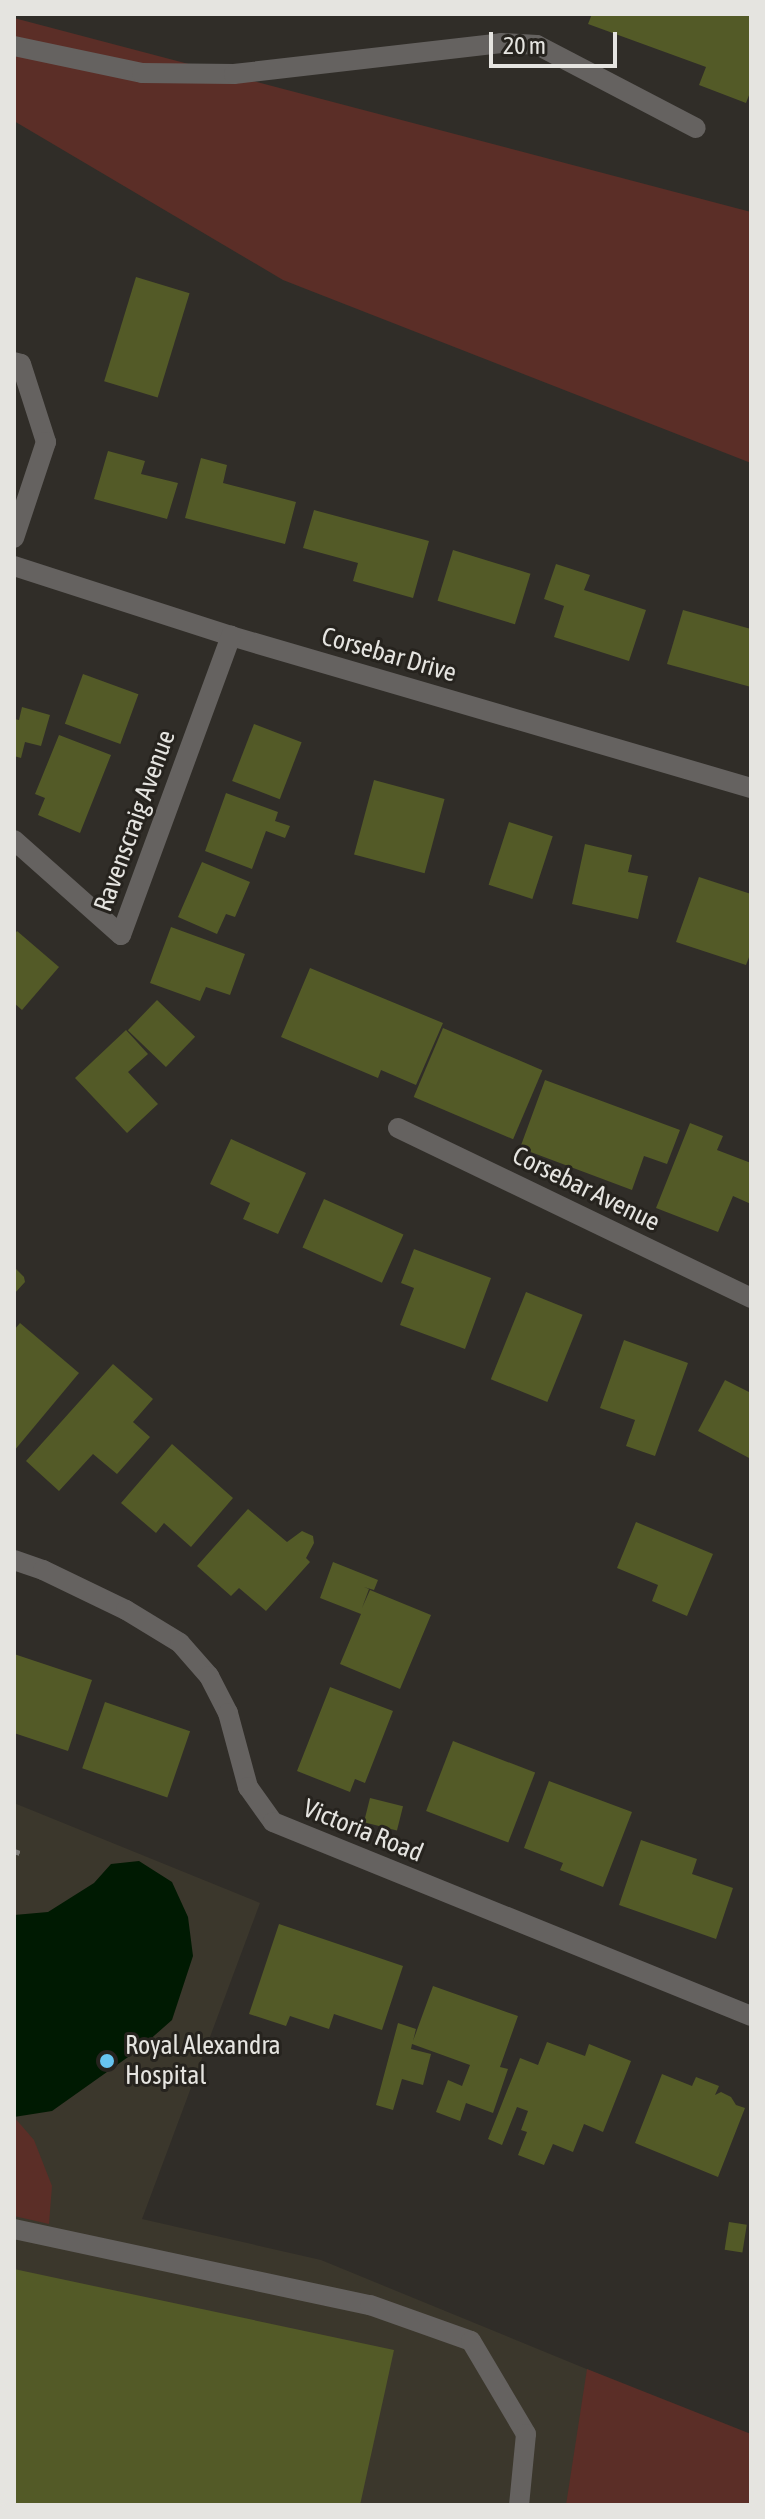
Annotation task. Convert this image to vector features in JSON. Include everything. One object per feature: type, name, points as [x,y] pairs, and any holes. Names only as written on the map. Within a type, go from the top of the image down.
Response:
[{"type":"street","points":[[14,46],[142,73],[234,74],[501,43],[537,45],[696,128]]},
{"type":"street","points":[[14,362],[21,364],[46,442],[14,538]]},
{"type":"street","name":"Corsebar Drive","points":[[14,566],[231,636],[751,788]]},
{"type":"street","name":"Ravenscraig Avenue","points":[[14,840],[121,935],[231,636]]},
{"type":"street","name":"Corsebar Avenue","points":[[398,1128],[751,1298]]},
{"type":"street","name":"Victoria Road","points":[[14,1560],[43,1570],[126,1610],[180,1643],[209,1676],[228,1713],[248,1787],[273,1822],[751,2016]]},
{"type":"street","points":[[14,2229],[370,2305],[471,2341],[526,2434],[519,2505]]},
{"type":"shaded area","points":[[14,18],[751,212],[751,463],[283,280],[14,121]]},
{"type":"shaded area","name":"Royal Alexandra Hospital","points":[[14,1803],[260,1903],[142,2219],[321,2260],[679,2407],[751,2505],[14,2505]]},
{"type":"shaded area","points":[[139,1861],[172,1882],[188,1917],[193,1956],[172,2020],[138,2050],[52,2111],[14,2117],[14,1915],[48,1912],[94,1883],[111,1864]]},
{"type":"shaded area","points":[[14,2117],[34,2140],[52,2186],[49,2224],[14,2216]]},
{"type":"shaded area","points":[[587,2369],[751,2434],[751,2505],[566,2505]]},
{"type":"building","points":[[592,14],[751,14],[751,90],[746,103],[699,85],[706,67],[588,24]]},
{"type":"building","points":[[136,277],[190,293],[158,398],[104,381]]},
{"type":"building","points":[[108,451],[145,461],[141,474],[178,483],[167,519],[94,499]]},
{"type":"building","points":[[201,458],[227,465],[223,483],[296,502],[285,544],[185,518]]},
{"type":"building","points":[[314,510],[429,541],[413,598],[353,581],[358,563],[303,548]]},
{"type":"building","points":[[453,550],[530,574],[515,624],[438,601]]},
{"type":"building","points":[[556,564],[590,575],[584,590],[646,610],[629,661],[554,637],[564,606],[544,599]]},
{"type":"building","points":[[683,610],[751,629],[751,687],[667,664]]},
{"type":"building","points":[[83,674],[138,694],[120,744],[65,724]]},
{"type":"building","points":[[22,707],[50,715],[41,746],[25,742],[21,758],[14,756],[14,719],[19,720]]},
{"type":"building","points":[[254,724],[302,742],[280,799],[232,781]]},
{"type":"building","points":[[59,735],[111,755],[80,833],[38,815],[45,798],[35,794]]},
{"type":"building","points":[[374,780],[445,799],[425,873],[354,854]]},
{"type":"building","points":[[226,793],[278,812],[275,821],[290,826],[285,838],[266,831],[252,869],[205,851]]},
{"type":"building","points":[[509,822],[553,836],[532,899],[489,885]]},
{"type":"building","points":[[585,844],[632,855],[628,872],[648,876],[638,919],[572,904]]},
{"type":"building","points":[[202,862],[250,882],[235,917],[226,914],[217,934],[178,917]]},
{"type":"building","points":[[699,877],[751,894],[751,952],[746,965],[676,942]]},
{"type":"building","points":[[171,927],[245,954],[230,995],[206,987],[200,1001],[150,983]]},
{"type":"building","points":[[17,931],[59,967],[22,1010],[14,1003],[14,935]]},
{"type":"building","points":[[310,968],[443,1023],[416,1085],[381,1070],[378,1078],[281,1037]]},
{"type":"building","points":[[157,1000],[195,1037],[166,1067],[128,1030]]},
{"type":"building","points":[[443,1028],[542,1070],[513,1139],[414,1097]]},
{"type":"building","points":[[126,1030],[148,1054],[128,1072],[158,1104],[127,1133],[75,1078]]},
{"type":"building","points":[[545,1080],[680,1130],[667,1164],[644,1156],[632,1190],[520,1148]]},
{"type":"building","points":[[690,1123],[723,1136],[717,1150],[751,1163],[751,1204],[733,1196],[718,1232],[656,1208]]},
{"type":"building","points":[[231,1139],[306,1173],[278,1234],[243,1219],[250,1203],[210,1184]]},
{"type":"building","points":[[324,1199],[403,1234],[382,1283],[302,1247]]},
{"type":"building","points":[[414,1249],[491,1278],[465,1349],[400,1325],[414,1288],[401,1283]]},
{"type":"building","points":[[14,1267],[25,1282],[14,1294]]},
{"type":"building","points":[[526,1292],[583,1315],[547,1402],[491,1379]]},
{"type":"building","points":[[20,1323],[79,1373],[14,1451],[14,1330]]},
{"type":"building","points":[[624,1340],[688,1363],[655,1456],[626,1446],[635,1420],[600,1408]]},
{"type":"building","points":[[113,1364],[153,1399],[133,1422],[150,1437],[117,1474],[93,1454],[59,1491],[26,1461]]},
{"type":"building","points":[[725,1380],[751,1393],[751,1459],[698,1431]]},
{"type":"building","points":[[172,1444],[233,1498],[191,1547],[164,1523],[156,1533],[121,1503]]},
{"type":"building","points":[[248,1509],[287,1542],[302,1531],[313,1536],[314,1543],[306,1558],[310,1562],[266,1611],[239,1588],[231,1596],[197,1566]]},
{"type":"building","points":[[636,1522],[713,1554],[687,1616],[652,1601],[658,1585],[617,1568]]},
{"type":"building","points":[[333,1562],[378,1580],[374,1590],[364,1587],[369,1589],[362,1608],[370,1590],[431,1615],[400,1689],[340,1664],[361,1614],[320,1598]]},
{"type":"building","points":[[14,1654],[92,1680],[68,1751],[14,1733]]},
{"type":"building","points":[[330,1687],[393,1711],[365,1783],[355,1779],[350,1792],[297,1771]]},
{"type":"building","points":[[105,1702],[190,1731],[167,1797],[82,1768]]},
{"type":"building","points":[[453,1741],[535,1773],[508,1843],[426,1811]]},
{"type":"building","points":[[549,1781],[632,1812],[603,1887],[560,1870],[563,1863],[524,1848]]},
{"type":"building","points":[[370,1798],[403,1806],[397,1830],[364,1822]]},
{"type":"building","points":[[641,1840],[697,1859],[692,1874],[733,1888],[716,1939],[619,1905]]},
{"type":"building","points":[[279,1924],[403,1966],[382,2030],[334,2014],[329,2029],[290,2016],[286,2026],[249,2014]]},
{"type":"building","points":[[433,1986],[518,2016],[500,2067],[508,2069],[493,2113],[466,2103],[460,2121],[436,2112],[448,2080],[462,2086],[470,2065],[412,2044],[411,2049],[431,2054],[423,2085],[402,2079],[393,2110],[376,2105],[398,2023],[416,2029],[413,2041]]},
{"type":"building","points":[[547,2042],[585,2056],[589,2044],[631,2061],[603,2132],[584,2124],[573,2152],[553,2144],[544,2165],[518,2155],[527,2132],[521,2130],[528,2111],[517,2107],[502,2145],[488,2139],[520,2058],[538,2065]]},
{"type":"building","points":[[662,2074],[692,2086],[696,2077],[719,2086],[715,2095],[721,2092],[731,2097],[736,2105],[745,2108],[718,2177],[635,2143]]},
{"type":"building","points":[[729,2222],[747,2225],[742,2252],[725,2250]]},
{"type":"building","points":[[14,2269],[394,2350],[360,2505],[14,2505]]},
{"type":"place","name":"Royal Alexandra Hospital","points":[[107,2061]]}]
